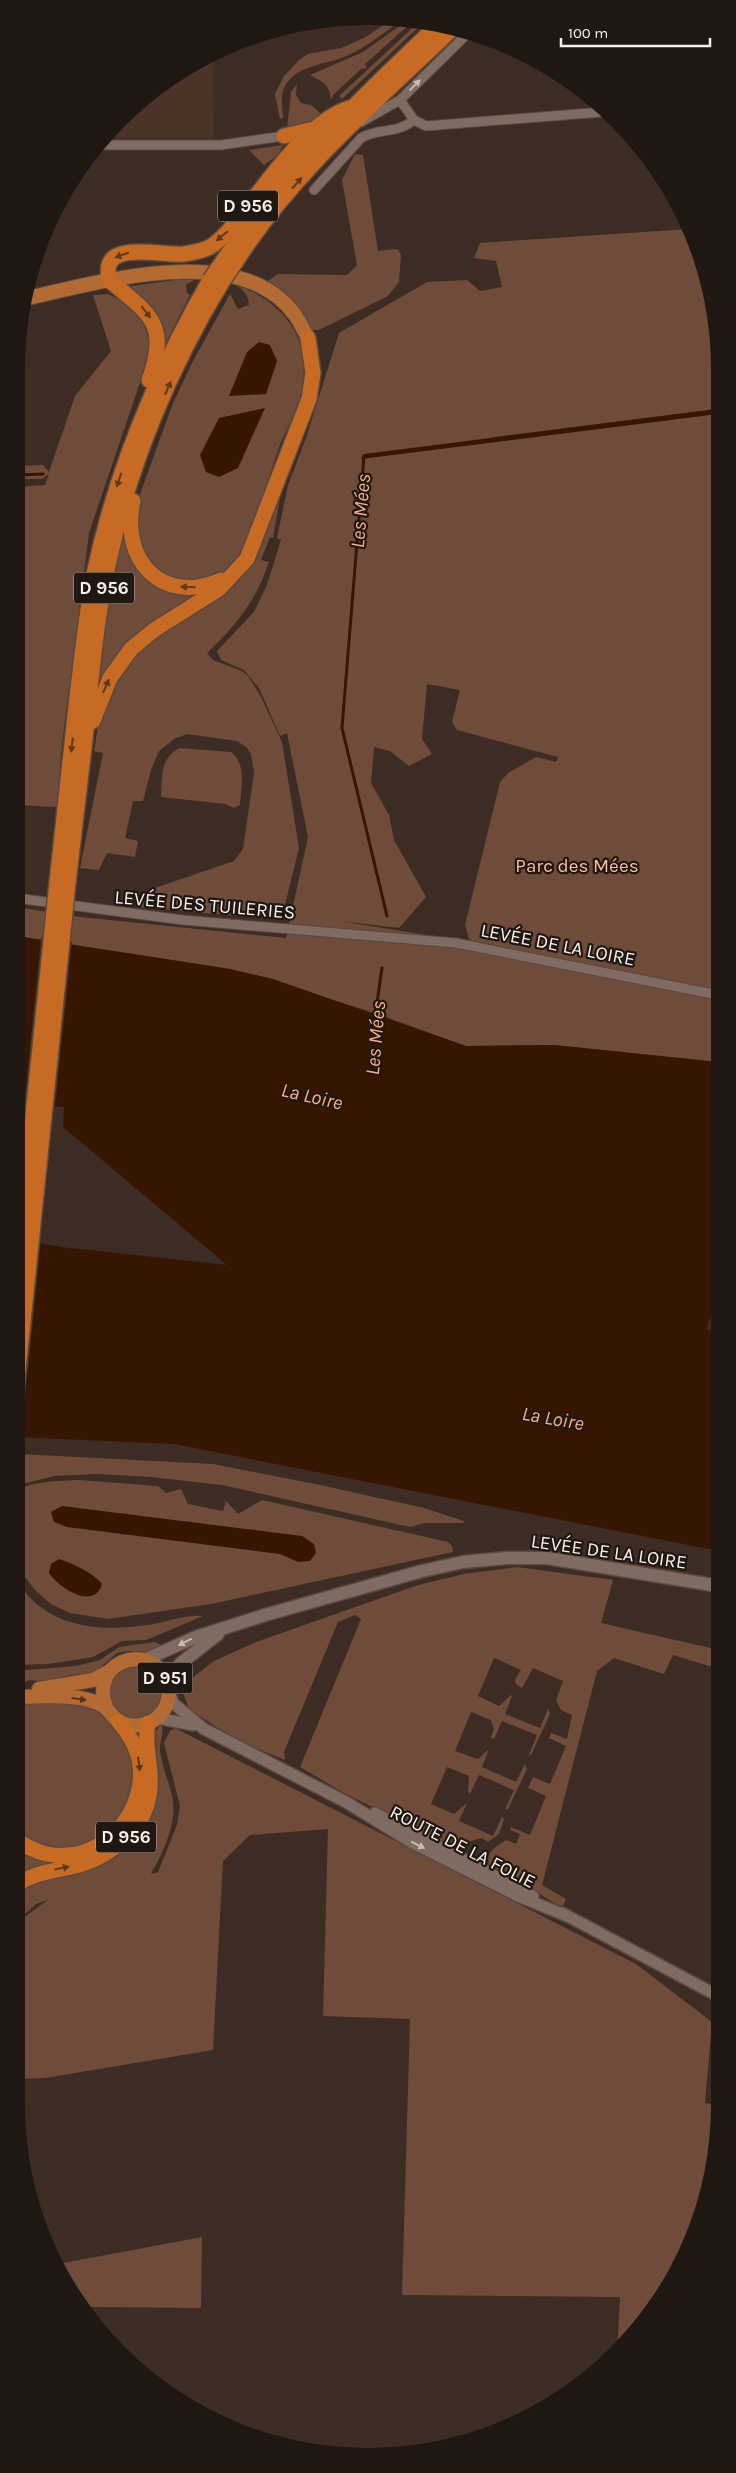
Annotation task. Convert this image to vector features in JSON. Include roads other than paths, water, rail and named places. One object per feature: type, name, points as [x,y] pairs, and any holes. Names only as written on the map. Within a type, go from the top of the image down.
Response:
[{"type":"highway","name":"D 956","points":[[25,1291],[85,633],[94,575],[114,497],[141,434],[185,349],[216,281],[229,262],[278,205],[335,125],[431,31]]},
{"type":"highway","name":"D 956","points":[[25,1203],[62,882],[84,748],[98,619],[108,562],[129,486],[157,352],[156,333],[153,322],[143,307],[109,280],[108,266],[112,259],[119,254],[131,252],[185,254],[209,247],[230,230],[294,152],[335,125],[445,34]]},
{"type":"highway","points":[[284,136],[335,125]]},
{"type":"highway","points":[[284,136],[290,142],[294,152]]},
{"type":"highway","name":"D 956","points":[[84,748],[110,678],[131,649],[154,630],[219,589],[247,559],[309,399],[313,373],[308,338]]},
{"type":"highway","name":"D 956","points":[[141,434],[130,520],[131,534],[138,557],[154,576],[178,587],[203,586],[234,574]]},
{"type":"highway","name":"D 956","points":[[25,1880],[34,1875],[82,1864],[103,1855],[118,1845],[129,1834],[141,1818],[149,1798],[152,1774],[146,1738],[153,1720]]},
{"type":"highway","name":"D 956","points":[[25,1844],[46,1854],[75,1854],[104,1842],[125,1822],[137,1796],[140,1764],[129,1733],[118,1721]]},
{"type":"main road","name":"D 956","points":[[109,280],[174,271],[206,272],[240,279],[262,288],[277,298],[295,314],[308,338]]},
{"type":"main road","points":[[33,297],[109,280]]},
{"type":"main road","name":"LEVÉE DE LA LOIRE","points":[[228,1627],[422,1571],[463,1562],[507,1558],[547,1558],[711,1585]]},
{"type":"main road","name":"D 951","points":[[25,1689],[71,1685],[93,1680],[125,1661],[144,1660],[196,1637],[228,1627]]},
{"type":"main road","name":"D 951","points":[[153,1720],[164,1709],[168,1686],[181,1663],[228,1627]]},
{"type":"main road","name":"D 951","points":[[144,1660],[162,1672],[168,1686]]},
{"type":"main road","name":"D 951","points":[[106,1707],[102,1689],[110,1671]]},
{"type":"main road","points":[[25,1697],[82,1699],[95,1702],[106,1707],[118,1721],[133,1725],[153,1720]]},
{"type":"street","points":[[335,125],[400,100],[462,39]]},
{"type":"street","points":[[400,100],[414,120],[426,126],[597,112]]},
{"type":"street","points":[[314,190],[361,138],[370,133],[404,128],[414,120]]},
{"type":"street","points":[[108,145],[221,145],[284,136]]},
{"type":"street","name":"LEVÉE DES TUILERIES","points":[[25,899],[183,920],[390,936]]},
{"type":"street","name":"LEVÉE DE LA LOIRE","points":[[390,936],[456,943],[711,995]]},
{"type":"street","name":"ROUTE DE LA FOLIE","points":[[168,1686],[173,1703],[204,1729]]},
{"type":"street","name":"ROUTE DE LA FOLIE","points":[[153,1720],[174,1719],[204,1729],[346,1802],[419,1846],[518,1896],[567,1916],[711,1992]]},
{"type":"water","points":[[259,342],[270,345],[277,361],[266,394],[229,396],[247,352]]},
{"type":"water","points":[[265,408],[238,468],[219,477],[206,472],[200,455],[219,418]]},
{"type":"water","points":[[711,410],[711,415],[361,459],[364,454]]},
{"type":"water","name":"La Loire","points":[[25,937],[230,969],[273,979],[466,1046],[554,1045],[711,1061],[711,1316],[706,1330],[711,1330],[711,1549],[174,1444],[25,1437],[25,1241],[61,1247],[227,1265],[63,1127],[64,1107],[25,1105]]},
{"type":"water","points":[[62,1506],[302,1536],[314,1544],[316,1553],[310,1561],[298,1562],[280,1554],[67,1527],[54,1522],[51,1512]]},
{"type":"water","points":[[59,1559],[71,1563],[98,1580],[102,1584],[98,1592],[92,1596],[84,1596],[76,1594],[60,1585],[49,1573],[51,1564]]},
{"type":"waterway","name":"Les Mées","points":[[364,456],[342,728],[387,916]]},
{"type":"waterway","points":[[25,475],[43,474]]},
{"type":"waterway","name":"Les Mées","points":[[375,1017],[382,968]]},
{"type":"park label","name":"Parc des Mées","points":[[577,865]]}]
